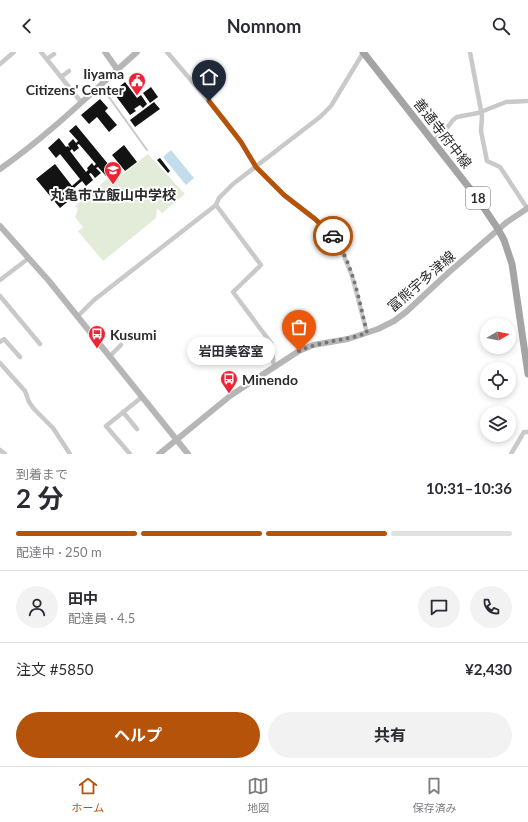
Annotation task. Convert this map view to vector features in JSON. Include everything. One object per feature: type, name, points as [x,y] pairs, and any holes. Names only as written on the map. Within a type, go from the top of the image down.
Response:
[{"type":"main road","name":"善通寺府中線","points":[[363,53],[482,203],[504,240],[512,264],[526,338],[528,374]]},
{"type":"street","points":[[0,64],[14,52]]},
{"type":"street","points":[[41,52],[81,102]]},
{"type":"street","points":[[105,52],[117,69]]},
{"type":"street","points":[[0,169],[46,134],[137,52]]},
{"type":"street","points":[[166,52],[224,119],[244,146],[256,167],[284,195],[332,234],[340,246],[354,282],[367,333]]},
{"type":"street","points":[[470,52],[480,112],[482,116],[481,131],[487,161],[500,167],[527,208]]},
{"type":"street","points":[[77,317],[94,300],[216,205],[219,198],[228,189],[320,117],[331,106],[363,53]]},
{"type":"street","points":[[47,59],[54,54]]},
{"type":"street","points":[[61,77],[69,71]]},
{"type":"street","points":[[433,141],[443,133],[457,117],[480,112],[506,102],[528,100]]},
{"type":"street","points":[[216,205],[262,265],[233,292],[272,343],[274,367]]},
{"type":"street","name":"富熊宇多津線","points":[[159,454],[230,396],[306,348],[323,343],[348,339],[378,329],[394,321],[406,312],[448,272],[498,229],[527,208]]},
{"type":"street","points":[[0,226],[29,258],[188,454]]},
{"type":"street","points":[[0,280],[29,258]]},
{"type":"street","points":[[0,296],[40,344]]},
{"type":"street","points":[[0,342],[4,339],[20,357]]},
{"type":"street","points":[[109,357],[122,345]]},
{"type":"street","points":[[0,363],[25,391],[29,402],[34,409],[53,428],[70,454]]},
{"type":"street","points":[[130,454],[106,426],[142,397]]},
{"type":"street","points":[[123,412],[137,429]]},
{"type":"street","points":[[512,454],[524,432],[528,432]]},
{"type":"street","points":[[0,450],[5,454]]},
{"type":"lane","points":[[100,85],[147,150]]},
{"type":"green space","points":[[148,154],[185,194],[162,213],[157,208],[156,218],[103,261],[78,231],[83,227],[75,217],[78,209],[75,206],[119,169],[123,174]]},
{"type":"water","points":[[171,150],[194,178],[186,185],[163,157]]},
{"type":"building","points":[[125,82],[137,98],[141,95],[147,104],[143,108],[140,105],[134,109],[136,111],[130,115],[113,92]]},
{"type":"building","points":[[151,87],[158,97],[150,103],[143,93]]},
{"type":"building","points":[[100,99],[108,108],[105,111],[117,125],[109,132],[97,117],[89,124],[81,115]]},
{"type":"building","points":[[154,102],[160,109],[135,127],[130,120]]},
{"type":"building","points":[[76,125],[113,170],[106,176],[98,167],[96,168],[101,173],[95,178],[91,173],[89,174],[93,180],[86,186],[82,181],[74,188],[78,193],[60,208],[36,179],[55,164],[72,186],[80,179],[60,154],[56,158],[48,148],[59,138],[66,147],[68,146],[70,148],[68,144],[73,139],[76,143],[78,141],[69,131]],"holes":[[[79,144],[96,164],[94,166],[92,163],[87,168],[88,170],[86,172],[70,151],[72,149],[74,152],[79,148],[77,145]]]},
{"type":"building","points":[[124,145],[137,162],[125,171],[112,155]]},
{"type":"building","points":[[160,158],[170,171],[168,173],[157,160]]},
{"type":"way so far","points":[[299,351],[313,345],[348,339],[367,333],[352,276],[340,246],[333,236]]},
{"type":"place","name":"Iiyama Citizens' Center","points":[[137,96]]},
{"type":"place","name":"丸亀市立飯山中学校","points":[[113,185]]},
{"type":"place","name":"Kusumi","points":[[97,349]]},
{"type":"place","name":"岩田美容室","points":[[299,351]]},
{"type":"place","name":"Minendo","points":[[229,394]]},
{"type":"route","points":[[209,101],[241,142],[256,167],[284,195],[315,219],[333,236]]}]
